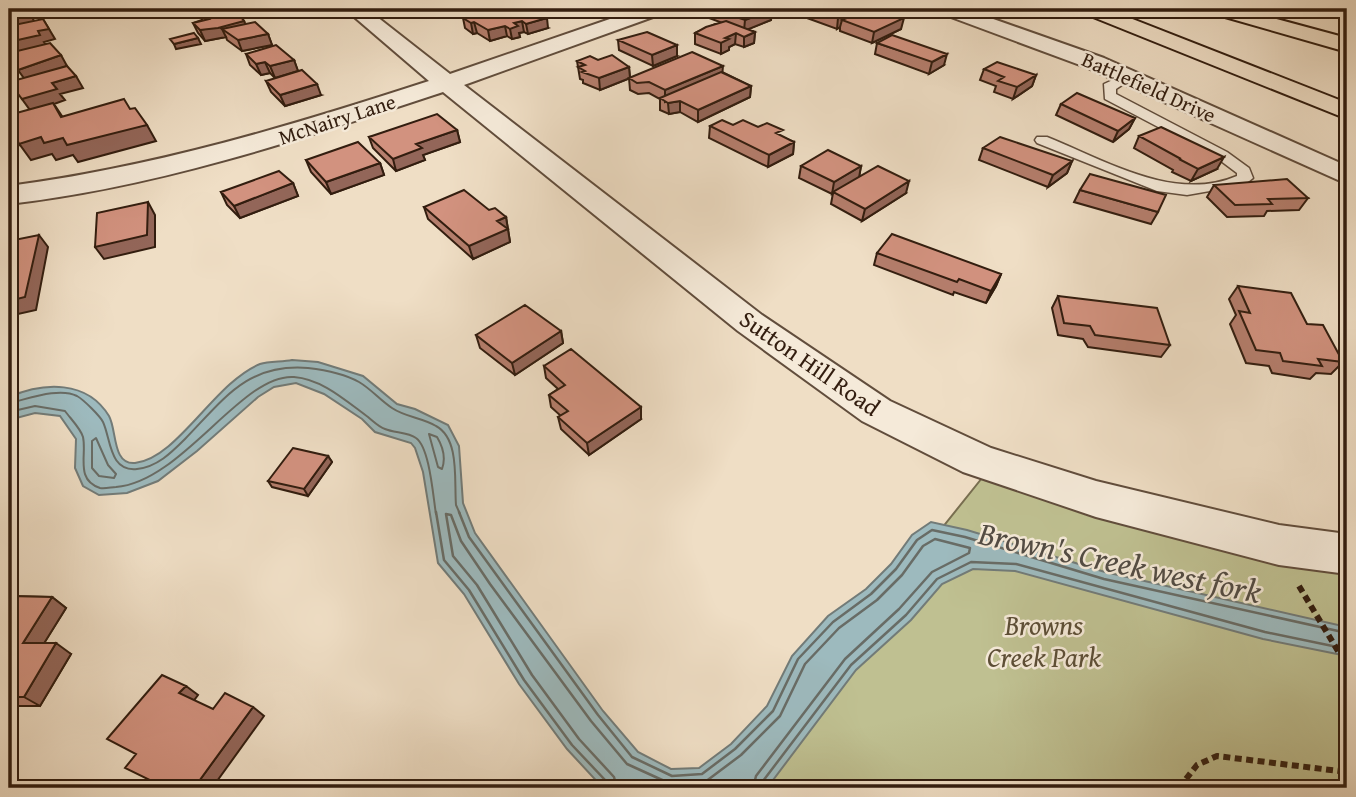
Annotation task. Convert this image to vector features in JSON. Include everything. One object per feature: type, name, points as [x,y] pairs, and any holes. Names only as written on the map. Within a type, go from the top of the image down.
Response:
[{"type":"highway","points":[[1090,9],[1347,112]]},
{"type":"highway","points":[[1217,9],[1347,45]]},
{"type":"street","name":"Sutton Hill Road","points":[[355,9],[579,190],[750,323],[887,416],[978,460],[1097,499],[1279,545],[1347,554]]},
{"type":"street","name":"McNairy Lane","points":[[9,195],[99,183],[217,155],[448,83],[657,9]]},
{"type":"street","name":"Battlefield Drive","points":[[947,9],[1038,40],[1128,77],[1347,176]]},
{"type":"lane","points":[[1042,140],[1157,186],[1174,190],[1239,182],[1245,178],[1244,171],[1222,155],[1110,96],[1109,87],[1128,77]]},
{"type":"path","points":[[1304,596],[1347,666]]},
{"type":"path","points":[[1179,788],[1197,765],[1217,756],[1347,772]]},
{"type":"green space","name":"Browns Creek Park","points":[[986,473],[1318,551],[1347,554],[1347,788],[734,788]]},
{"type":"water","points":[[267,362],[318,362],[363,376],[397,404],[415,409],[448,425],[459,446],[463,503],[475,533],[603,711],[638,752],[671,769],[699,768],[731,744],[767,706],[792,656],[828,616],[866,589],[891,564],[912,535],[931,522],[967,530],[1105,572],[1347,627],[1347,656],[1263,639],[1015,571],[973,569],[942,584],[911,620],[856,670],[767,788],[603,788],[567,749],[519,684],[464,594],[438,563],[423,472],[411,443],[375,432],[362,419],[324,394],[296,383],[274,387],[258,397],[197,451],[158,481],[127,493],[99,495],[83,486],[75,468],[76,439],[60,416],[35,413],[9,420],[9,397],[50,387],[77,390],[100,404],[109,416],[119,453],[128,462],[135,463],[151,458],[166,448],[243,373]]},
{"type":"building","points":[[9,9],[25,9],[30,14],[9,19]]},
{"type":"building","points":[[235,9],[244,21],[200,30],[193,23],[209,19],[198,12]]},
{"type":"building","points":[[504,9],[513,15],[533,9],[547,18],[526,24],[522,21],[514,23],[518,26],[510,29],[505,26],[488,30],[463,18]]},
{"type":"building","points":[[712,9],[770,9],[772,10],[745,20]]},
{"type":"building","points":[[812,9],[861,9],[838,18]]},
{"type":"building","points":[[868,9],[884,9],[904,18],[874,32],[842,20]]},
{"type":"building","points":[[43,19],[49,29],[38,31],[40,35],[9,42],[9,26]]},
{"type":"building","points":[[726,21],[755,32],[744,37],[736,33],[721,43],[695,33],[706,27]]},
{"type":"building","points":[[255,22],[268,34],[238,40],[222,29]]},
{"type":"building","points":[[647,32],[677,45],[652,55],[618,40]]},
{"type":"building","points":[[194,33],[198,38],[174,44],[170,39]]},
{"type":"building","points":[[892,35],[947,54],[932,62],[877,43]]},
{"type":"building","points":[[50,43],[61,55],[18,70],[9,57],[9,53]]},
{"type":"building","points":[[276,45],[294,60],[270,66],[265,62],[256,64],[246,54]]},
{"type":"building","points":[[692,52],[723,66],[665,90],[649,82],[637,83],[629,78]]},
{"type":"building","points":[[612,55],[629,67],[599,78],[582,72],[585,71],[578,67],[585,65],[577,61],[590,56],[598,60]]},
{"type":"building","points":[[997,62],[1036,75],[1017,87],[998,81],[1004,77],[984,69]]},
{"type":"building","points":[[67,66],[76,76],[52,83],[57,89],[22,99],[9,82]]},
{"type":"building","points":[[302,70],[317,84],[280,95],[266,81]]},
{"type":"building","points":[[721,72],[751,86],[698,110],[680,101],[668,103],[660,98]]},
{"type":"building","points":[[1077,93],[1135,118],[1118,131],[1061,104]]},
{"type":"building","points":[[124,99],[130,109],[135,108],[147,125],[67,145],[63,138],[44,143],[41,137],[19,144],[12,127],[9,128],[9,115],[53,103],[61,117]]},
{"type":"building","points":[[437,114],[457,130],[416,144],[422,148],[393,159],[369,137]]},
{"type":"building","points":[[722,120],[733,125],[743,120],[758,127],[767,123],[783,130],[776,133],[794,142],[769,155],[710,126]]},
{"type":"building","points":[[1161,127],[1224,157],[1198,169],[1139,136]]},
{"type":"building","points":[[1000,137],[1072,161],[1053,175],[983,148]]},
{"type":"building","points":[[358,142],[380,163],[326,182],[306,160]]},
{"type":"building","points":[[828,150],[861,166],[834,182],[801,166]]},
{"type":"building","points":[[878,166],[909,181],[865,209],[833,192]]},
{"type":"building","points":[[279,171],[293,183],[234,206],[221,192]]},
{"type":"building","points":[[1090,174],[1166,195],[1158,212],[1080,190]]},
{"type":"building","points":[[1287,179],[1308,198],[1268,199],[1272,204],[1235,205],[1214,185]]},
{"type":"building","points":[[464,190],[489,210],[495,208],[506,217],[497,221],[508,229],[469,246],[424,207]]},
{"type":"building","points":[[148,202],[147,235],[95,247],[97,213]]},
{"type":"building","points":[[892,234],[1001,274],[991,291],[959,279],[957,282],[877,253]]},
{"type":"building","points":[[39,235],[25,297],[9,301],[9,241]]},
{"type":"building","points":[[1238,286],[1291,293],[1307,324],[1323,325],[1343,362],[1318,359],[1322,366],[1283,361],[1280,353],[1256,350],[1239,311],[1250,313]]},
{"type":"building","points":[[1058,296],[1157,308],[1170,345],[1095,335],[1090,326],[1064,323]]},
{"type":"building","points":[[525,305],[561,331],[512,363],[476,335]]},
{"type":"building","points":[[571,349],[641,407],[587,443],[558,417],[568,411],[549,395],[565,385],[544,366]]},
{"type":"building","points":[[293,448],[328,456],[304,489],[268,481]]},
{"type":"building","points":[[9,596],[52,597],[23,643],[56,643],[24,697],[9,697]]},
{"type":"building","points":[[162,675],[186,686],[179,693],[213,709],[225,693],[253,707],[194,788],[166,788],[125,768],[136,754],[107,739]]},
{"type":"water label","name":"Brown's Creek west fork","points":[[1120,562]]}]
